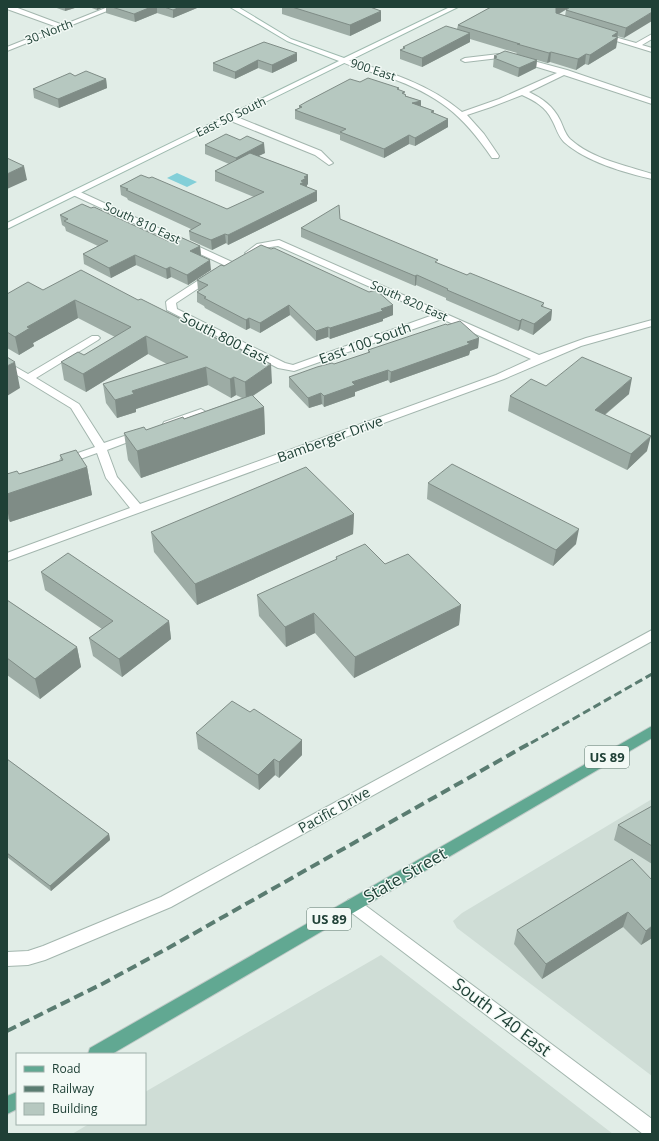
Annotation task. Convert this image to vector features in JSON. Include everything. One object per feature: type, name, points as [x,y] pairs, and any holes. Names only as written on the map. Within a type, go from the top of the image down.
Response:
[{"type":"main road","name":"State Street","points":[[98,1053],[652,731]]},
{"type":"main road","points":[[7,1105],[16,1100]]},
{"type":"street","points":[[9,7],[63,27]]},
{"type":"street","name":"30 North","points":[[7,49],[114,7]]},
{"type":"street","name":"900 East","points":[[233,7],[289,40],[408,82],[432,94],[462,114],[479,131],[495,156]]},
{"type":"street","name":"East 50 South","points":[[7,226],[455,7]]},
{"type":"street","points":[[597,34],[652,50]]},
{"type":"street","points":[[637,45],[652,36]]},
{"type":"street","points":[[465,60],[507,56],[564,72],[652,102]]},
{"type":"street","points":[[462,114],[484,109],[564,72]]},
{"type":"street","points":[[522,92],[536,98],[549,108],[554,115],[561,133],[574,145],[594,156],[652,177]]},
{"type":"street","points":[[455,109],[514,96]]},
{"type":"street","points":[[229,118],[318,153],[329,163]]},
{"type":"street","name":"South 810 East","points":[[76,193],[229,264]]},
{"type":"street","name":"South 820 East","points":[[229,264],[260,246],[279,243],[539,359]]},
{"type":"street","name":"South 800 East","points":[[229,264],[171,302],[172,310],[282,366],[288,367]]},
{"type":"street","name":"East 100 South","points":[[288,367],[294,368],[441,316]]},
{"type":"street","name":"Bamberger Drive","points":[[7,557],[500,377],[539,359],[587,341],[652,323]]},
{"type":"street","points":[[30,378],[95,338]]},
{"type":"street","points":[[7,365],[75,406],[101,448],[112,478],[137,509]]},
{"type":"street","points":[[51,465],[201,412]]},
{"type":"street","name":"Pacific Drive","points":[[7,958],[28,958],[45,953],[166,902],[652,635]]},
{"type":"street","name":"South 740 East","points":[[353,905],[652,1130]]},
{"type":"shaded area","points":[[652,799],[652,1076],[457,928],[453,921],[462,913]]},
{"type":"shaded area","points":[[381,955],[613,1134],[72,1134],[87,1125],[146,1125],[146,1091]]},
{"type":"water","points":[[177,173],[197,182],[187,187],[167,178]]},
{"type":"building","points":[[112,7],[151,7],[134,14]]},
{"type":"building","points":[[164,7],[180,7],[173,10]]},
{"type":"building","points":[[292,7],[370,7],[381,11],[350,25]]},
{"type":"building","points":[[491,7],[556,7],[556,13],[618,32],[612,36],[618,37],[590,55],[586,54],[578,59],[517,44],[520,44],[458,25]]},
{"type":"building","points":[[570,7],[652,7],[652,12],[626,28],[566,10]]},
{"type":"building","points":[[446,26],[470,33],[422,58],[400,50],[405,48],[403,47]]},
{"type":"building","points":[[264,42],[297,53],[272,65],[258,60],[235,72],[213,63]]},
{"type":"building","points":[[505,51],[537,60],[519,68],[494,58],[497,57],[494,56]]},
{"type":"building","points":[[86,71],[106,79],[58,99],[33,89],[70,73],[75,76]]},
{"type":"building","points":[[368,78],[399,88],[397,89],[405,92],[402,93],[406,95],[405,96],[421,101],[412,103],[434,111],[431,112],[448,119],[415,138],[409,135],[384,149],[340,132],[346,129],[295,110],[302,107],[299,106],[306,102],[350,79],[360,82]]},
{"type":"building","points":[[226,134],[240,140],[247,136],[264,143],[236,158],[205,145]]},
{"type":"building","points":[[250,153],[308,175],[301,181],[304,182],[300,184],[317,191],[228,235],[225,234],[211,240],[189,231],[201,224],[120,186],[141,175],[149,178],[152,177],[227,209],[264,192],[215,171]]},
{"type":"building","points":[[7,158],[24,166],[7,174]]},
{"type":"building","points":[[82,204],[91,208],[94,207],[168,241],[178,236],[200,246],[190,251],[210,260],[187,275],[170,267],[166,269],[135,255],[109,268],[83,254],[108,241],[64,221],[68,219],[60,215]]},
{"type":"building","points":[[339,205],[340,219],[438,260],[435,262],[467,275],[470,273],[544,303],[541,306],[552,310],[534,324],[522,319],[520,321],[447,290],[448,289],[417,275],[415,276],[301,228]]},
{"type":"building","points":[[261,245],[271,249],[274,248],[369,292],[376,290],[393,305],[381,309],[383,311],[316,331],[289,305],[260,323],[249,318],[246,320],[204,298],[206,297],[197,292],[208,285],[197,280],[221,265],[224,266]]},
{"type":"building","points":[[81,270],[138,300],[141,299],[205,331],[203,332],[271,364],[245,382],[234,377],[230,379],[206,367],[132,391],[134,394],[115,400],[103,384],[188,357],[146,336],[83,374],[61,362],[78,352],[84,355],[131,327],[75,300],[27,327],[30,328],[15,337],[7,332],[7,294],[28,282],[43,290]]},
{"type":"building","points":[[460,321],[479,338],[467,342],[470,344],[391,372],[388,370],[352,382],[355,385],[324,396],[321,393],[308,398],[289,377],[317,367],[332,363],[334,364],[370,352],[368,350],[446,324]]},
{"type":"building","points":[[7,357],[15,362],[7,366]]},
{"type":"building","points":[[582,357],[632,378],[595,410],[651,436],[631,454],[510,396],[531,379],[546,386]]},
{"type":"building","points":[[252,395],[264,407],[137,451],[124,433],[144,427],[146,430],[183,417],[184,419]]},
{"type":"building","points":[[76,450],[87,467],[7,494],[7,474],[17,471],[19,474],[63,460],[60,455]]},
{"type":"building","points":[[452,464],[579,529],[556,550],[428,483]]},
{"type":"building","points":[[306,467],[354,514],[195,584],[151,532]]},
{"type":"building","points":[[365,544],[385,564],[408,554],[461,605],[355,657],[314,613],[285,627],[257,595],[337,559],[336,557]]},
{"type":"building","points":[[68,553],[169,621],[119,659],[89,638],[113,621],[41,572]]},
{"type":"building","points":[[7,600],[77,647],[35,679],[7,658]]},
{"type":"building","points":[[232,701],[250,712],[254,709],[302,740],[279,762],[274,759],[258,775],[196,733]]},
{"type":"building","points":[[7,759],[109,834],[50,886],[7,853]]},
{"type":"building","points":[[652,806],[652,846],[618,825]]},
{"type":"building","points":[[632,859],[652,880],[652,926],[646,931],[628,912],[546,964],[517,930]]},
{"type":"railway","points":[[531,743],[652,674]]},
{"type":"railway","points":[[7,1031],[104,983],[170,947],[532,742]]}]
